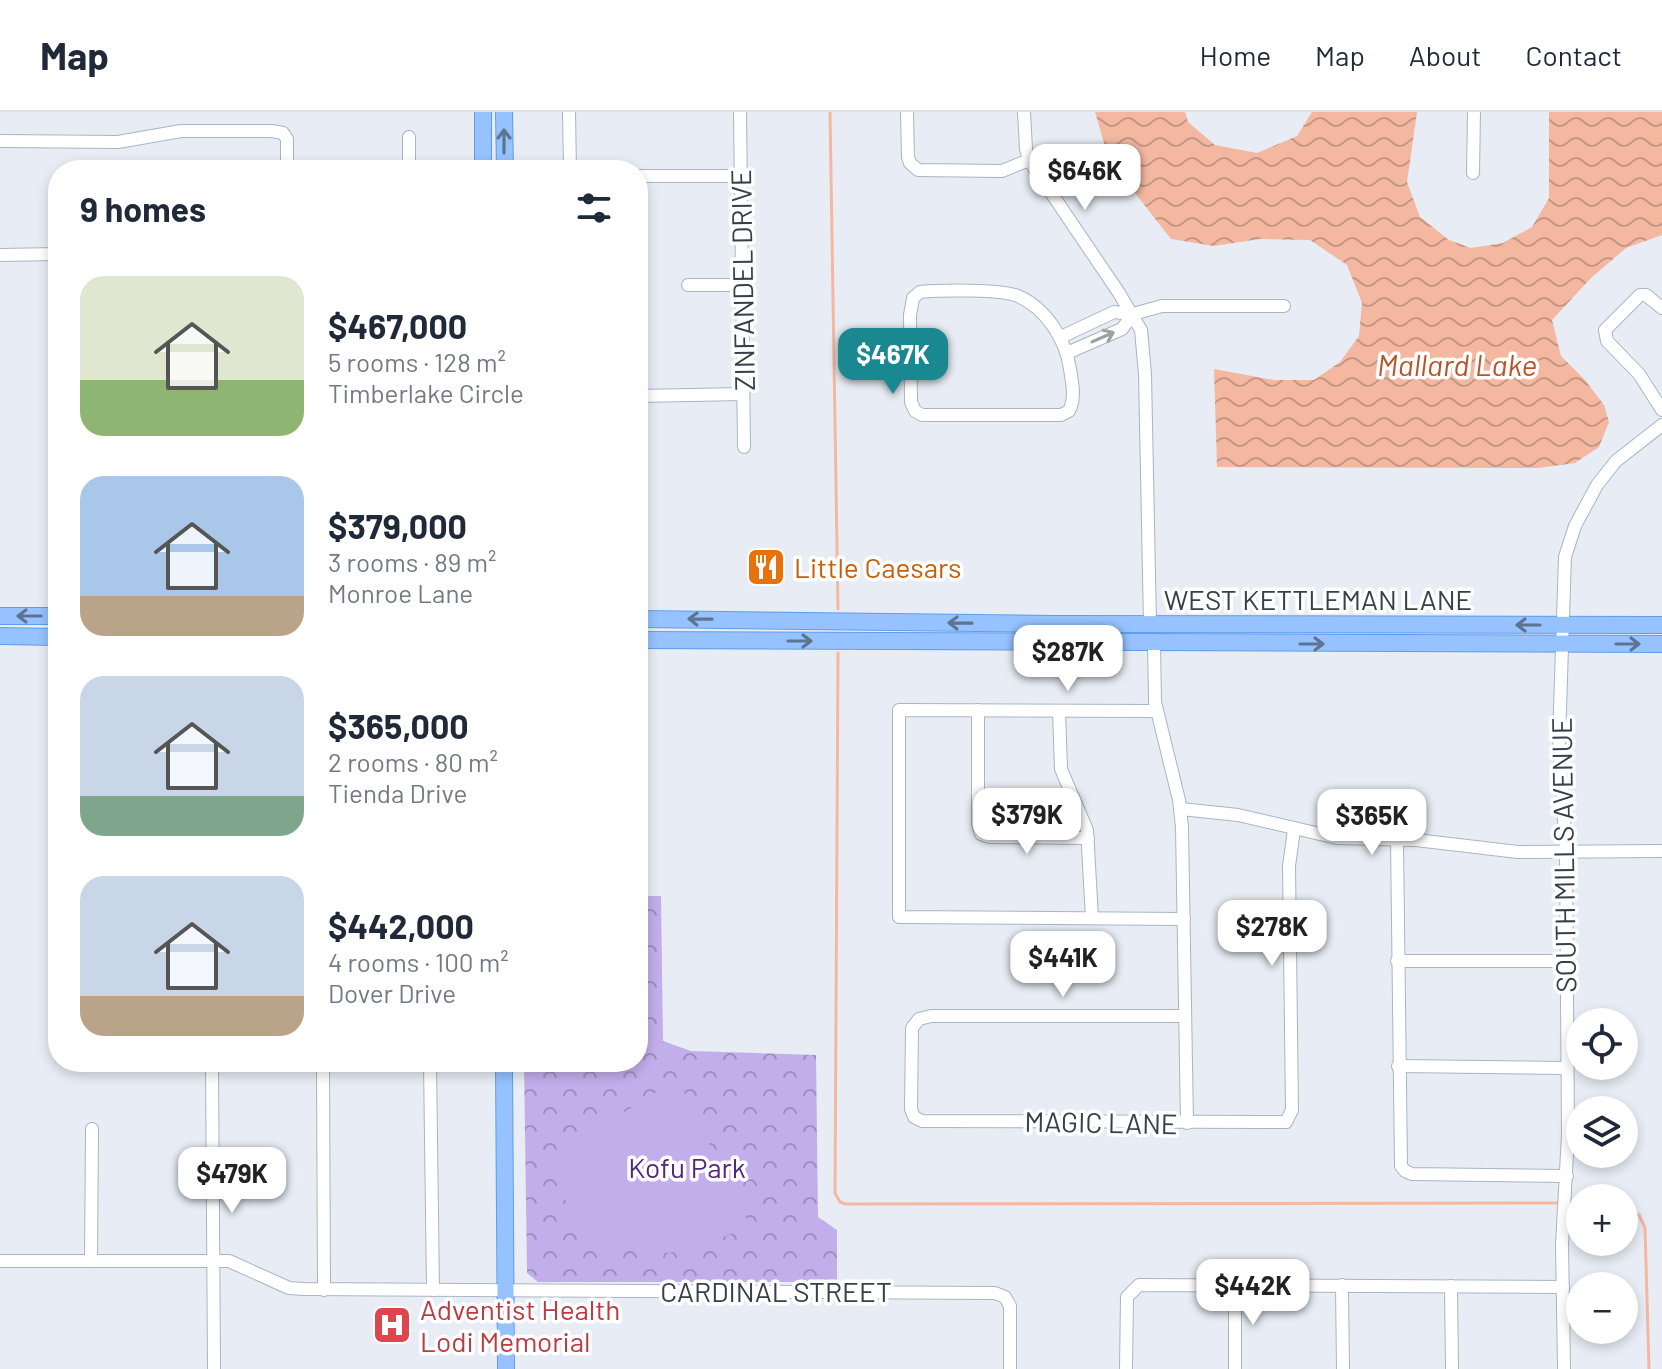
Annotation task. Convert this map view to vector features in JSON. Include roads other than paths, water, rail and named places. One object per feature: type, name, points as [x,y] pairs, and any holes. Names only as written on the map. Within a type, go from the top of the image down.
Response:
[{"type":"main road","points":[[483,112],[483,160]]},
{"type":"main road","points":[[504,112],[505,160]]},
{"type":"main road","points":[[0,616],[48,616]]},
{"type":"main road","name":"WEST KETTLEMAN LANE","points":[[648,619],[1662,625]]},
{"type":"main road","points":[[1033,643],[1051,634],[1141,634],[1147,632],[1150,624]]},
{"type":"main road","points":[[1154,643],[1161,635],[1259,634],[1275,625]]},
{"type":"main road","points":[[0,636],[48,637]]},
{"type":"main road","name":"WEST KETTLEMAN LANE","points":[[648,640],[1662,644]]},
{"type":"main road","points":[[504,1072],[506,1369]]},
{"type":"street","points":[[569,112],[570,160]]},
{"type":"street","name":"ZINFANDEL DRIVE","points":[[740,112],[744,447]]},
{"type":"street","points":[[907,112],[908,157],[918,170],[1002,171],[1029,160]]},
{"type":"street","points":[[1024,112],[1029,160],[1141,330],[1150,624]]},
{"type":"street","points":[[1473,173],[1474,112]]},
{"type":"street","points":[[0,141],[118,142],[181,131],[272,131],[283,133],[287,139],[287,160]]},
{"type":"street","points":[[409,137],[409,160]]},
{"type":"street","points":[[648,176],[741,176]]},
{"type":"street","points":[[0,255],[48,254]]},
{"type":"street","points":[[688,285],[742,285]]},
{"type":"street","points":[[920,292],[1009,293],[1021,297],[1046,318],[1061,337],[1067,353],[1073,392],[1072,407],[1065,414],[922,415],[912,407],[910,315],[913,298],[920,292]]},
{"type":"street","points":[[1662,308],[1646,295],[1640,295],[1605,330],[1605,336],[1639,374],[1662,410]]},
{"type":"street","points":[[1061,337],[1114,312],[1133,314],[1162,306],[1284,306]]},
{"type":"street","points":[[1067,353],[1122,329],[1133,314]]},
{"type":"street","points":[[648,396],[743,394]]},
{"type":"street","name":"SOUTH MILLS AVENUE","points":[[1566,1014],[1566,853],[1559,739],[1565,557],[1583,508],[1616,461],[1662,425]]},
{"type":"street","points":[[1154,643],[1157,711],[1181,809],[1187,1123]]},
{"type":"street","points":[[1157,711],[899,710],[899,917],[1184,919]]},
{"type":"street","points":[[978,710],[978,828],[981,834],[990,837],[1088,838]]},
{"type":"street","points":[[1059,711],[1059,762],[1083,818],[1088,838],[1092,918]]},
{"type":"street","points":[[1181,809],[1238,815],[1337,838],[1397,839],[1505,851],[1662,851]]},
{"type":"street","name":"MAGIC LANE","points":[[1185,1016],[919,1019],[912,1028],[911,1109],[914,1117],[922,1121],[1279,1124],[1288,1121],[1292,1110],[1289,866],[1294,830]]},
{"type":"street","points":[[1397,839],[1398,1066],[1402,1169],[1412,1174],[1567,1176]]},
{"type":"street","points":[[1397,961],[1565,961]]},
{"type":"street","points":[[1398,1066],[1566,1068]]},
{"type":"street","points":[[212,1072],[214,1369]]},
{"type":"street","points":[[323,1072],[324,1290]]},
{"type":"street","points":[[430,1072],[433,1290]]},
{"type":"street","name":"SOUTH MILLS AVENUE","points":[[1564,1369],[1562,1232],[1567,1176],[1567,1080]]},
{"type":"street","points":[[91,1261],[92,1129]]},
{"type":"street","name":"CARDINAL STREET","points":[[0,1261],[229,1261],[289,1288],[324,1290],[1000,1294],[1010,1306],[1010,1369]]},
{"type":"street","points":[[1126,1369],[1127,1297],[1139,1285],[1563,1287]]},
{"type":"street","points":[[1235,1285],[1235,1369]]},
{"type":"street","points":[[1342,1285],[1343,1369]]},
{"type":"street","points":[[1451,1286],[1452,1369]]},
{"type":"water","name":"Mallard Lake","points":[[1095,112],[1185,112],[1188,122],[1215,145],[1257,153],[1297,136],[1312,112],[1417,112],[1407,182],[1420,217],[1449,240],[1471,248],[1503,243],[1532,227],[1549,198],[1549,112],[1662,112],[1662,235],[1626,248],[1591,278],[1552,320],[1561,356],[1604,405],[1609,422],[1599,447],[1575,463],[1538,468],[1217,467],[1214,369],[1274,380],[1314,380],[1340,362],[1359,336],[1362,303],[1347,265],[1310,240],[1260,239],[1214,246],[1171,239],[1109,160]]},
{"type":"waterway","points":[[830,112],[838,609]]},
{"type":"waterway","points":[[838,653],[835,1193],[840,1202],[1560,1203]]},
{"type":"waterway","points":[[1638,1214],[1645,1228],[1649,1369]]},
{"type":"place","name":"Little Caesars","points":[[766,567]]},
{"type":"place","name":"Adventist Health Lodi Memorial","points":[[392,1325]]},
{"type":"park label","name":"Kofu Park","points":[[687,1167]]}]
